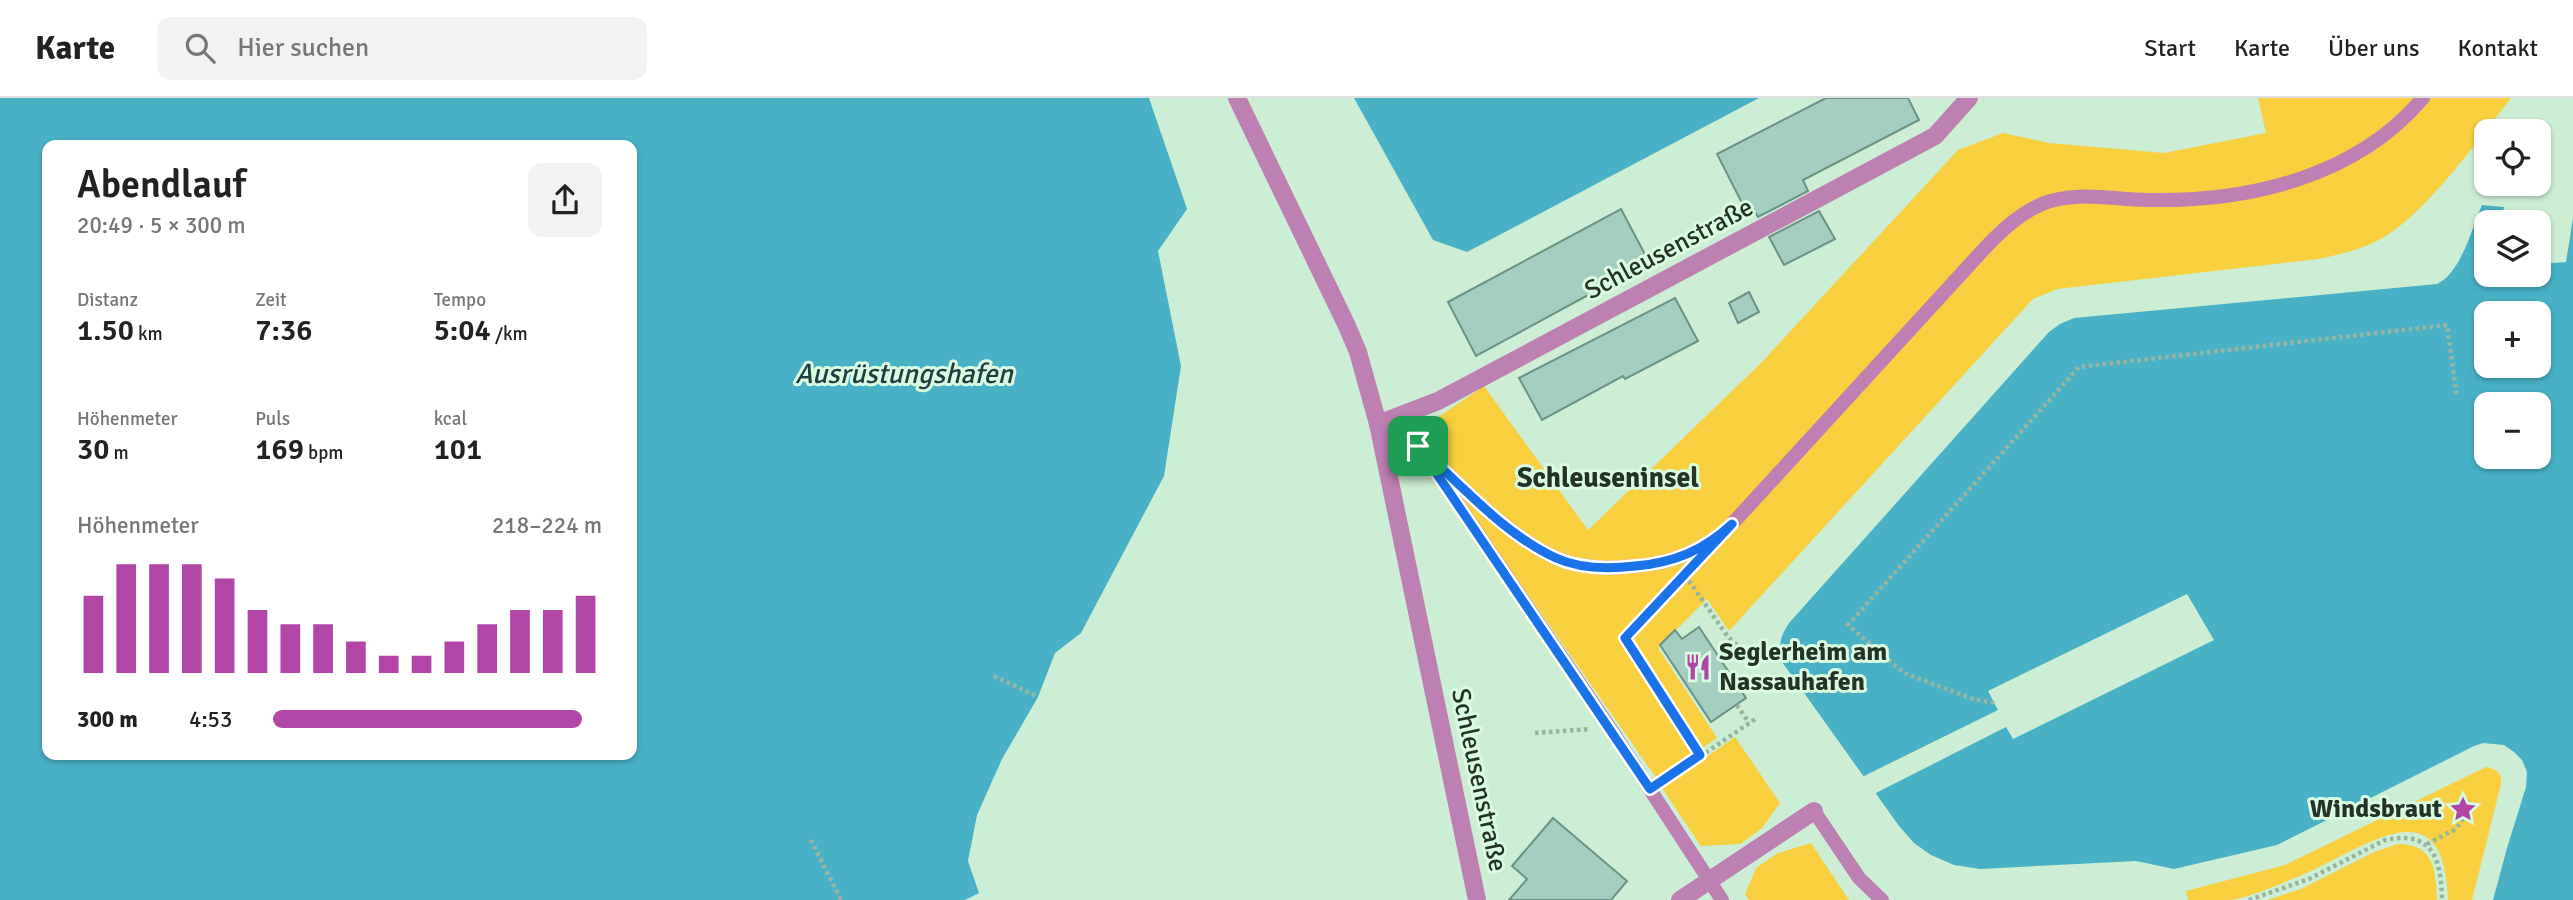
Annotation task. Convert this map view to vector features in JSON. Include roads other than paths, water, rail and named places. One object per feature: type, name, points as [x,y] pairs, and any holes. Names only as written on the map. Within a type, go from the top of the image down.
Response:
[{"type":"street","name":"Schleusenstraße","points":[[1237,98],[1347,326],[1361,362],[1378,424],[1478,900]]},
{"type":"street","name":"Schleusenstraße","points":[[1378,424],[1438,401],[1935,136],[1969,98]]},
{"type":"street","points":[[1680,900],[1814,811]]},
{"type":"lane","points":[[1418,446],[1507,527],[1558,559],[1582,565],[1614,568],[1649,565],[1681,558],[1701,549],[1732,524],[1983,249],[2015,219],[2044,203],[2074,197],[2150,201],[2186,199],[2230,196],[2280,185],[2313,175],[2363,151],[2390,132],[2423,98]]},
{"type":"lane","points":[[1396,417],[1610,728],[1722,900]]},
{"type":"lane","points":[[1814,811],[1860,877],[1882,900]]},
{"type":"water","name":"Ausrüstungshafen","points":[[0,98],[1149,98],[1187,209],[1158,251],[1181,366],[1164,476],[1081,633],[1055,653],[1038,697],[1002,759],[977,815],[968,861],[979,893],[965,900],[0,900]]},
{"type":"water","points":[[1354,98],[1759,98],[1467,252],[1433,240]]},
{"type":"water","points":[[2482,205],[2504,207],[2504,210],[2480,210]]},
{"type":"water","points":[[2573,218],[2573,900],[2493,900],[2526,787],[2527,772],[2522,760],[2504,745],[2483,743],[2277,845],[2174,869],[2136,861],[1980,869],[1954,865],[1931,855],[1914,843],[1899,826],[1782,662],[1781,641],[1790,622],[2049,332],[2074,318],[2437,284],[2453,270],[2474,226],[2474,287],[2551,287],[2551,263],[2566,262]]},
{"type":"place","name":"Seglerheim am Nassauhafen","points":[[1698,667]]},
{"type":"place","name":"Windsbraut","points":[[2463,809]]},
{"type":"district","name":"Schleuseninsel","points":[[1608,478]]}]
